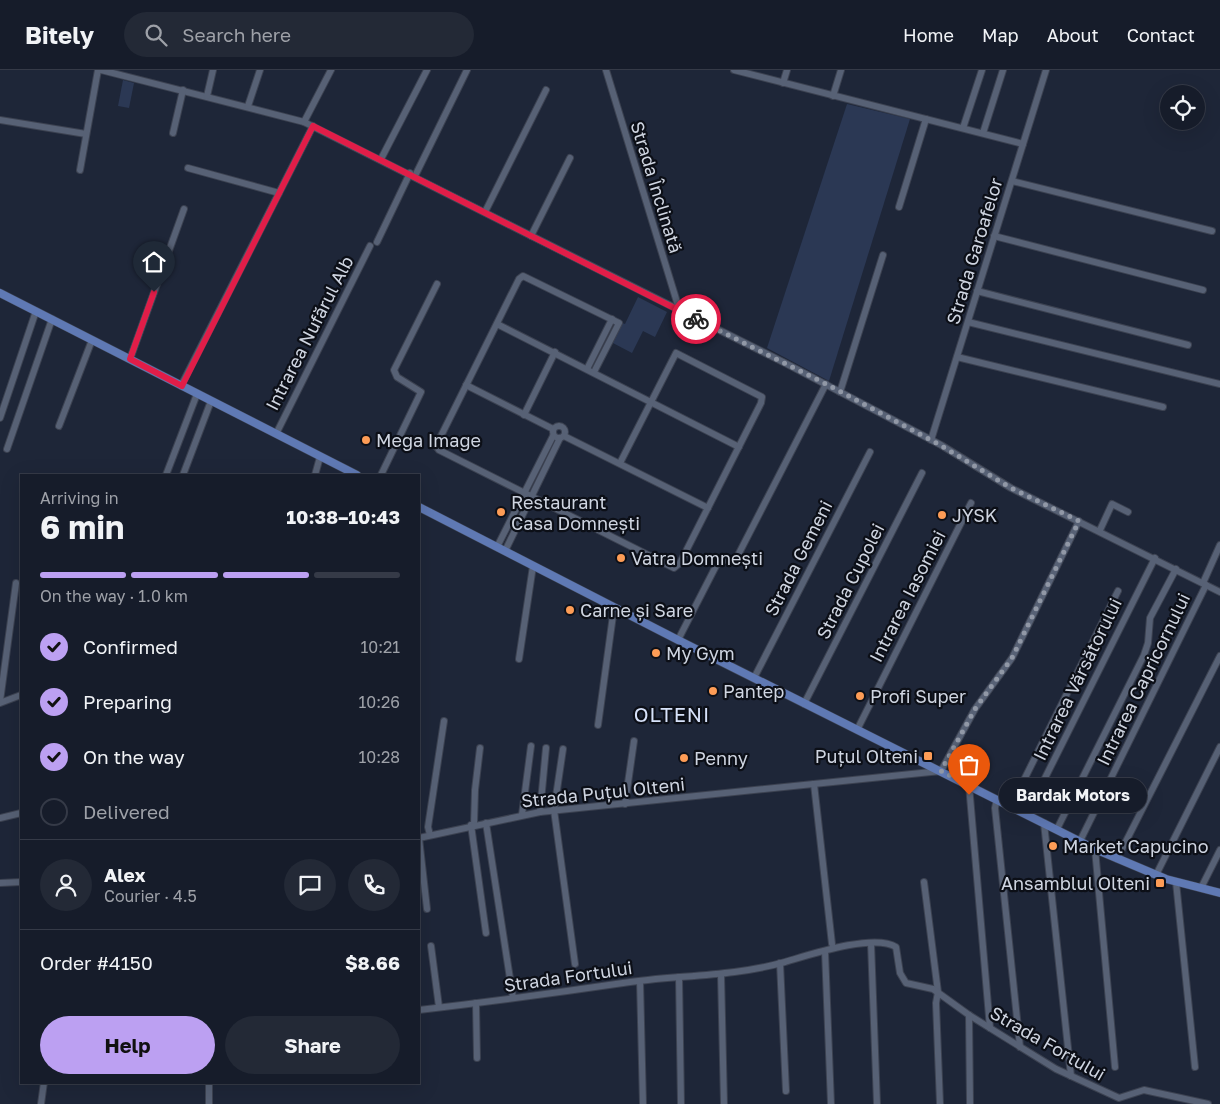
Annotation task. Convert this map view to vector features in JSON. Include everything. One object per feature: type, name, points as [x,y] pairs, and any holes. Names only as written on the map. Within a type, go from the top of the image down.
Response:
[{"type":"main road","points":[[0,293],[354,474]]},
{"type":"main road","points":[[420,508],[614,608],[1095,849],[1176,882],[1220,892]]},
{"type":"street","points":[[80,170],[100,70],[248,106],[304,122],[413,175],[680,312],[826,384],[931,440],[1011,488],[1100,530],[1220,592]]},
{"type":"street","points":[[207,96],[213,70]]},
{"type":"street","points":[[248,106],[260,70]]},
{"type":"street","points":[[304,122],[332,70]]},
{"type":"street","points":[[381,159],[427,70]]},
{"type":"street","points":[[376,242],[467,70]]},
{"type":"street","name":"Strada Înclinată","points":[[606,70],[680,312]]},
{"type":"street","points":[[734,70],[1023,144]]},
{"type":"street","points":[[783,83],[787,70]]},
{"type":"street","points":[[833,96],[841,70]]},
{"type":"street","points":[[963,128],[982,70]]},
{"type":"street","points":[[982,133],[1003,70]]},
{"type":"street","name":"Strada Garoafelor","points":[[931,440],[1046,70]]},
{"type":"street","points":[[173,132],[183,90]]},
{"type":"street","points":[[485,212],[546,90]]},
{"type":"street","points":[[899,207],[926,119]]},
{"type":"street","points":[[0,120],[86,134]]},
{"type":"street","points":[[182,386],[313,126]]},
{"type":"street","points":[[531,236],[570,158]]},
{"type":"street","points":[[188,168],[279,193]]},
{"type":"street","points":[[1012,181],[1212,231]]},
{"type":"street","points":[[130,359],[184,209]]},
{"type":"street","points":[[994,236],[1203,290]]},
{"type":"street","name":"Intrarea Nufărul Alb","points":[[276,434],[370,246]]},
{"type":"street","points":[[840,392],[883,255]]},
{"type":"street","points":[[591,371],[619,323],[523,276],[436,444],[437,448],[674,568],[680,564],[762,397],[678,352],[620,463]]},
{"type":"street","points":[[381,474],[421,392],[397,377],[394,370],[437,284]]},
{"type":"street","points":[[977,291],[1188,345]]},
{"type":"street","points":[[0,418],[36,311]]},
{"type":"street","points":[[8,449],[52,319]]},
{"type":"street","points":[[968,322],[1220,384]]},
{"type":"street","points":[[497,324],[739,447]]},
{"type":"street","points":[[59,426],[92,340]]},
{"type":"street","points":[[524,415],[555,352]]},
{"type":"street","points":[[957,357],[1163,407]]},
{"type":"street","points":[[678,640],[718,564],[724,560],[735,561],[826,384]]},
{"type":"street","points":[[466,385],[524,415],[557,435],[620,463],[708,508]]},
{"type":"street","points":[[166,474],[197,394]]},
{"type":"street","points":[[183,474],[211,401]]},
{"type":"street","points":[[497,547],[538,464],[557,435]]},
{"type":"street","points":[[504,551],[546,468],[557,435]]},
{"type":"street","name":"Strada Gemeni","points":[[754,678],[870,452]]},
{"type":"street","points":[[315,474],[320,457]]},
{"type":"street","points":[[538,464],[546,468]]},
{"type":"street","name":"Strada Cupolei","points":[[804,704],[922,473]]},
{"type":"street","name":"Intrarea Iasomiei","points":[[857,730],[971,503]]},
{"type":"street","points":[[1100,530],[1112,504],[1128,512]]},
{"type":"street","points":[[941,771],[975,709],[1012,658],[1079,521]]},
{"type":"street","name":"Intrarea Capricornului","points":[[1080,841],[1204,584],[1220,545]]},
{"type":"street","name":"Intrarea Vărsătorului","points":[[1027,814],[1154,558]]},
{"type":"street","points":[[519,659],[533,566]]},
{"type":"street","points":[[1057,829],[1144,655],[1148,643],[1150,618],[1176,570]]},
{"type":"street","points":[[16,583],[0,702],[20,695]]},
{"type":"street","points":[[1011,806],[1118,591]]},
{"type":"street","points":[[598,724],[614,608]]},
{"type":"street","points":[[1117,859],[1220,656]]},
{"type":"street","points":[[430,836],[428,827],[444,721]]},
{"type":"street","points":[[625,804],[634,741]]},
{"type":"street","points":[[522,815],[531,746]]},
{"type":"street","points":[[1156,875],[1220,747]]},
{"type":"street","points":[[480,748],[474,790],[473,825],[486,933]]},
{"type":"street","points":[[540,812],[546,748]]},
{"type":"street","points":[[563,749],[554,810],[575,964]]},
{"type":"street","name":"Strada Puțul Olteni","points":[[420,838],[486,822],[554,810],[941,771]]},
{"type":"street","points":[[814,784],[832,944]]},
{"type":"street","points":[[969,785],[990,1028]]},
{"type":"street","points":[[997,799],[996,815],[1020,1047]]},
{"type":"street","points":[[0,818],[20,813]]},
{"type":"street","points":[[486,822],[513,998]]},
{"type":"street","points":[[1044,823],[1071,1076]]},
{"type":"street","points":[[420,847],[427,909]]},
{"type":"street","points":[[1095,849],[1115,1066]]},
{"type":"street","points":[[1201,888],[1220,850]]},
{"type":"street","points":[[0,883],[20,882]]},
{"type":"street","points":[[924,882],[938,992],[936,1003],[940,1104]]},
{"type":"street","points":[[1176,882],[1195,1067]]},
{"type":"street","points":[[871,943],[878,1104]]},
{"type":"street","name":"Strada Fortului","points":[[420,1010],[640,981],[721,974],[780,963],[825,951],[871,943],[888,943],[896,946],[900,974],[906,983],[930,987],[969,1016],[1071,1076],[1119,1098],[1144,1090],[1208,1104]]},
{"type":"street","points":[[431,946],[438,1007]]},
{"type":"street","points":[[825,951],[831,1104]]},
{"type":"street","points":[[780,963],[786,1092]]},
{"type":"street","points":[[721,974],[724,1104]]},
{"type":"street","points":[[679,977],[681,1104]]},
{"type":"street","points":[[640,981],[643,1104]]},
{"type":"street","points":[[476,1003],[477,1058]]},
{"type":"street","points":[[969,1016],[970,1104]]},
{"type":"street","points":[[41,1104],[44,1084]]},
{"type":"street","points":[[208,1084],[209,1104]]},
{"type":"shaded area","points":[[123,80],[134,83],[129,108],[118,106]]},
{"type":"shaded area","points":[[847,104],[910,119],[829,381],[767,348]]},
{"type":"shaded area","points":[[638,297],[667,312],[655,337],[643,331],[632,353],[611,342],[620,322],[625,324]]},
{"type":"way so far","points":[[696,319],[826,384],[940,445],[1011,488],[1079,521],[1012,658],[980,701],[941,771],[969,785],[969,795]]},
{"type":"place","name":"Mega Image","points":[[366,440]]},
{"type":"place","name":"Restaurant Casa Domnești","points":[[501,512]]},
{"type":"place","name":"JYSK","points":[[942,515]]},
{"type":"place","name":"Vatra Domnești","points":[[621,558]]},
{"type":"place","name":"Carne și Sare","points":[[570,610]]},
{"type":"place","name":"My Gym","points":[[656,653]]},
{"type":"place","name":"Pantep","points":[[713,691]]},
{"type":"place","name":"Profi Super","points":[[860,696]]},
{"type":"place","name":"Puțul Olteni","points":[[928,756]]},
{"type":"place","name":"Penny","points":[[684,758]]},
{"type":"place","name":"Bardak Motors","points":[[969,795]]},
{"type":"place","name":"Market Capucino","points":[[1053,846]]},
{"type":"place","name":"Ansamblul Olteni","points":[[1160,883]]},
{"type":"district","name":"OLTENI","points":[[672,714]]},
{"type":"route","points":[[154,292],[130,359],[182,386],[313,126],[410,173],[696,319]]}]
